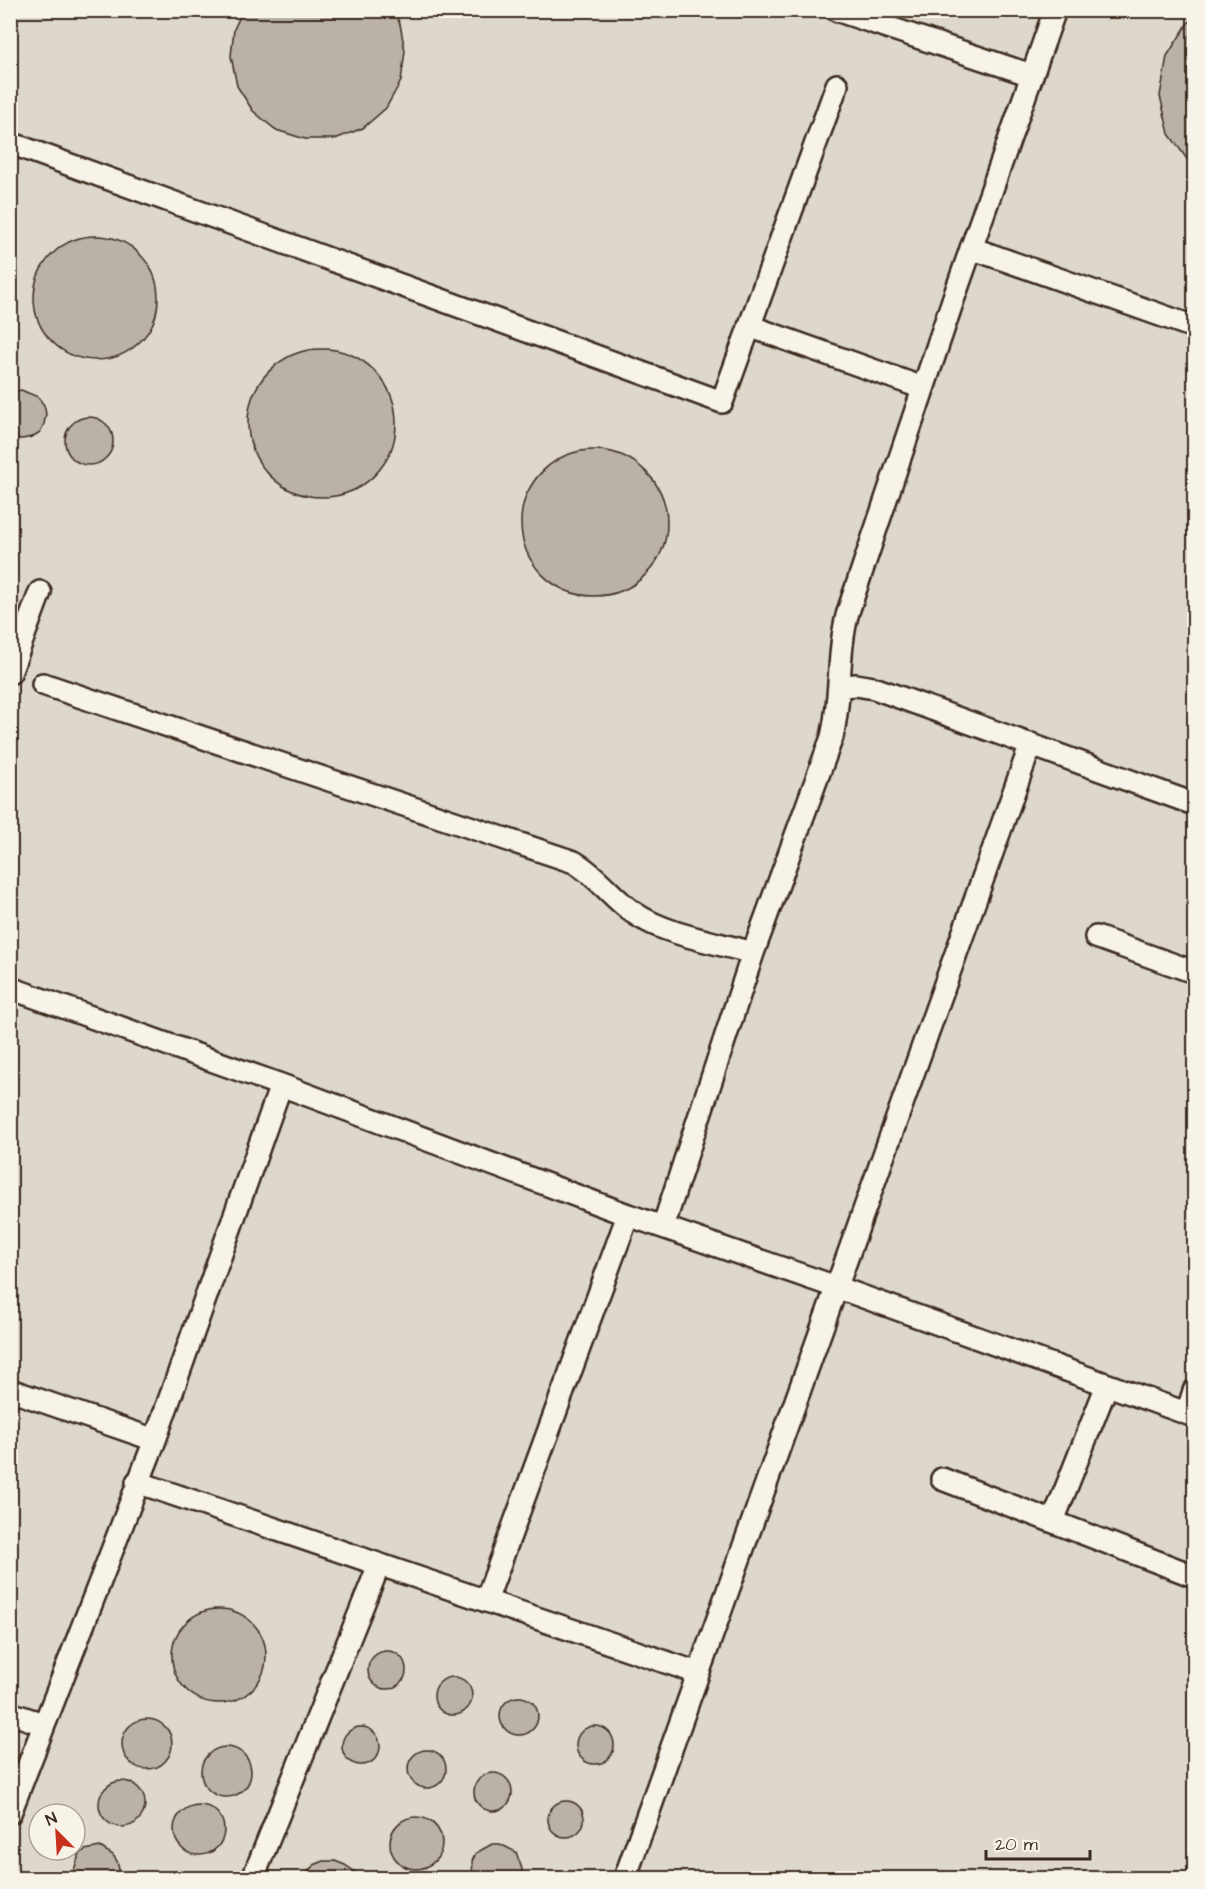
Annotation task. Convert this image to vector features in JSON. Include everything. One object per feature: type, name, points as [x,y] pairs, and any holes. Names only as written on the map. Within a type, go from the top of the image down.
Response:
[{"type":"lane","points":[[836,10],[1030,75]]},
{"type":"lane","points":[[663,1227],[753,953],[832,737],[838,711],[843,631],[848,612],[1030,75],[1055,10]]},
{"type":"lane","points":[[10,142],[722,402],[837,85]]},
{"type":"lane","points":[[971,248],[1194,327]]},
{"type":"lane","points":[[749,326],[923,388]]},
{"type":"lane","points":[[10,673],[40,592]]},
{"type":"lane","points":[[43,684],[574,862],[588,870],[633,912],[661,927],[753,953]]},
{"type":"lane","points":[[840,686],[856,685],[874,688],[1194,804]]},
{"type":"lane","points":[[625,1878],[1031,744]]},
{"type":"lane","points":[[1096,937],[1194,972]]},
{"type":"lane","points":[[10,988],[281,1085],[628,1215],[1191,1415],[1194,1391]]},
{"type":"lane","points":[[10,1813],[155,1440],[281,1085]]},
{"type":"lane","points":[[486,1601],[628,1215]]},
{"type":"lane","points":[[1053,1521],[1107,1385]]},
{"type":"lane","points":[[10,1390],[155,1440]]},
{"type":"lane","points":[[942,1479],[1194,1576]]},
{"type":"lane","points":[[137,1482],[698,1673]]},
{"type":"lane","points":[[253,1878],[379,1565]]},
{"type":"lane","points":[[10,1713],[43,1724]]},
{"type":"shaded area","points":[[11,11],[1194,11],[1194,1878],[11,1878]]},
{"type":"building","points":[[243,10],[393,10],[400,24],[405,51],[401,81],[386,108],[363,128],[335,139],[305,139],[276,130],[253,111],[237,86],[231,56],[234,29]]},
{"type":"building","points":[[1194,18],[1194,169],[1169,134],[1160,96],[1167,56],[1188,23]]},
{"type":"building","points":[[96,236],[120,241],[140,254],[153,274],[158,298],[153,322],[140,342],[120,355],[96,360],[72,355],[52,342],[39,322],[34,298],[39,274],[52,254],[72,241]]},
{"type":"building","points":[[322,349],[350,354],[375,370],[391,395],[396,423],[391,451],[375,476],[350,492],[322,497],[294,492],[269,476],[253,451],[248,423],[253,395],[269,370],[294,354]]},
{"type":"building","points":[[21,390],[38,397],[44,405],[46,414],[40,432],[22,439],[10,437],[10,393]]},
{"type":"building","points":[[84,417],[94,417],[106,424],[113,436],[113,446],[106,458],[94,465],[84,465],[69,454],[65,446],[65,436],[76,421]]},
{"type":"building","points":[[594,450],[622,456],[645,472],[661,495],[667,523],[661,551],[645,574],[622,590],[594,596],[566,590],[543,574],[527,551],[521,523],[527,495],[543,472],[566,456]]},
{"type":"building","points":[[219,1609],[237,1613],[252,1623],[262,1638],[266,1656],[262,1674],[252,1689],[237,1699],[219,1703],[201,1699],[186,1689],[176,1674],[172,1656],[176,1638],[186,1623],[201,1613]]},
{"type":"building","points":[[387,1651],[400,1657],[406,1670],[400,1683],[387,1689],[374,1683],[368,1670],[374,1657]]},
{"type":"building","points":[[453,1677],[466,1683],[472,1696],[466,1709],[453,1715],[440,1709],[434,1696],[440,1683]]},
{"type":"building","points":[[519,1697],[532,1703],[538,1716],[532,1729],[519,1735],[506,1729],[500,1716],[506,1703]]},
{"type":"building","points":[[147,1719],[156,1721],[167,1730],[172,1744],[170,1753],[161,1764],[147,1769],[138,1767],[127,1758],[122,1744],[124,1735],[133,1724]]},
{"type":"building","points":[[595,1726],[608,1732],[614,1745],[608,1758],[595,1764],[582,1758],[576,1745],[582,1732]]},
{"type":"building","points":[[361,1727],[374,1733],[380,1746],[374,1759],[361,1765],[348,1759],[342,1746],[348,1733]]},
{"type":"building","points":[[226,1747],[240,1751],[247,1758],[251,1772],[247,1786],[240,1793],[226,1797],[212,1793],[205,1786],[201,1772],[205,1758],[212,1751]]},
{"type":"building","points":[[427,1750],[440,1756],[446,1769],[440,1782],[427,1788],[414,1782],[408,1769],[414,1756]]},
{"type":"building","points":[[493,1773],[506,1779],[512,1792],[506,1805],[493,1811],[480,1805],[474,1792],[480,1779]]},
{"type":"building","points":[[127,1781],[139,1787],[144,1795],[144,1813],[139,1821],[131,1826],[117,1827],[109,1824],[102,1817],[99,1799],[102,1791],[109,1784]]},
{"type":"building","points":[[566,1801],[579,1806],[584,1819],[579,1832],[566,1837],[553,1832],[548,1819],[553,1806]]},
{"type":"building","points":[[199,1805],[208,1807],[219,1816],[224,1830],[222,1839],[213,1850],[199,1855],[190,1853],[179,1844],[174,1830],[176,1821],[185,1810]]},
{"type":"building","points":[[416,1817],[426,1819],[434,1825],[440,1833],[442,1843],[440,1853],[434,1861],[426,1867],[416,1869],[406,1867],[398,1861],[392,1853],[390,1843],[392,1833],[398,1825],[406,1819]]},
{"type":"building","points":[[492,1844],[500,1844],[516,1852],[522,1869],[521,1878],[473,1878],[472,1861],[476,1853]]},
{"type":"building","points":[[100,1847],[113,1855],[119,1869],[117,1878],[76,1878],[74,1870],[77,1862],[87,1862],[87,1850]]},
{"type":"building","points":[[324,1861],[335,1861],[345,1865],[354,1871],[358,1878],[302,1878],[314,1865]]}]
